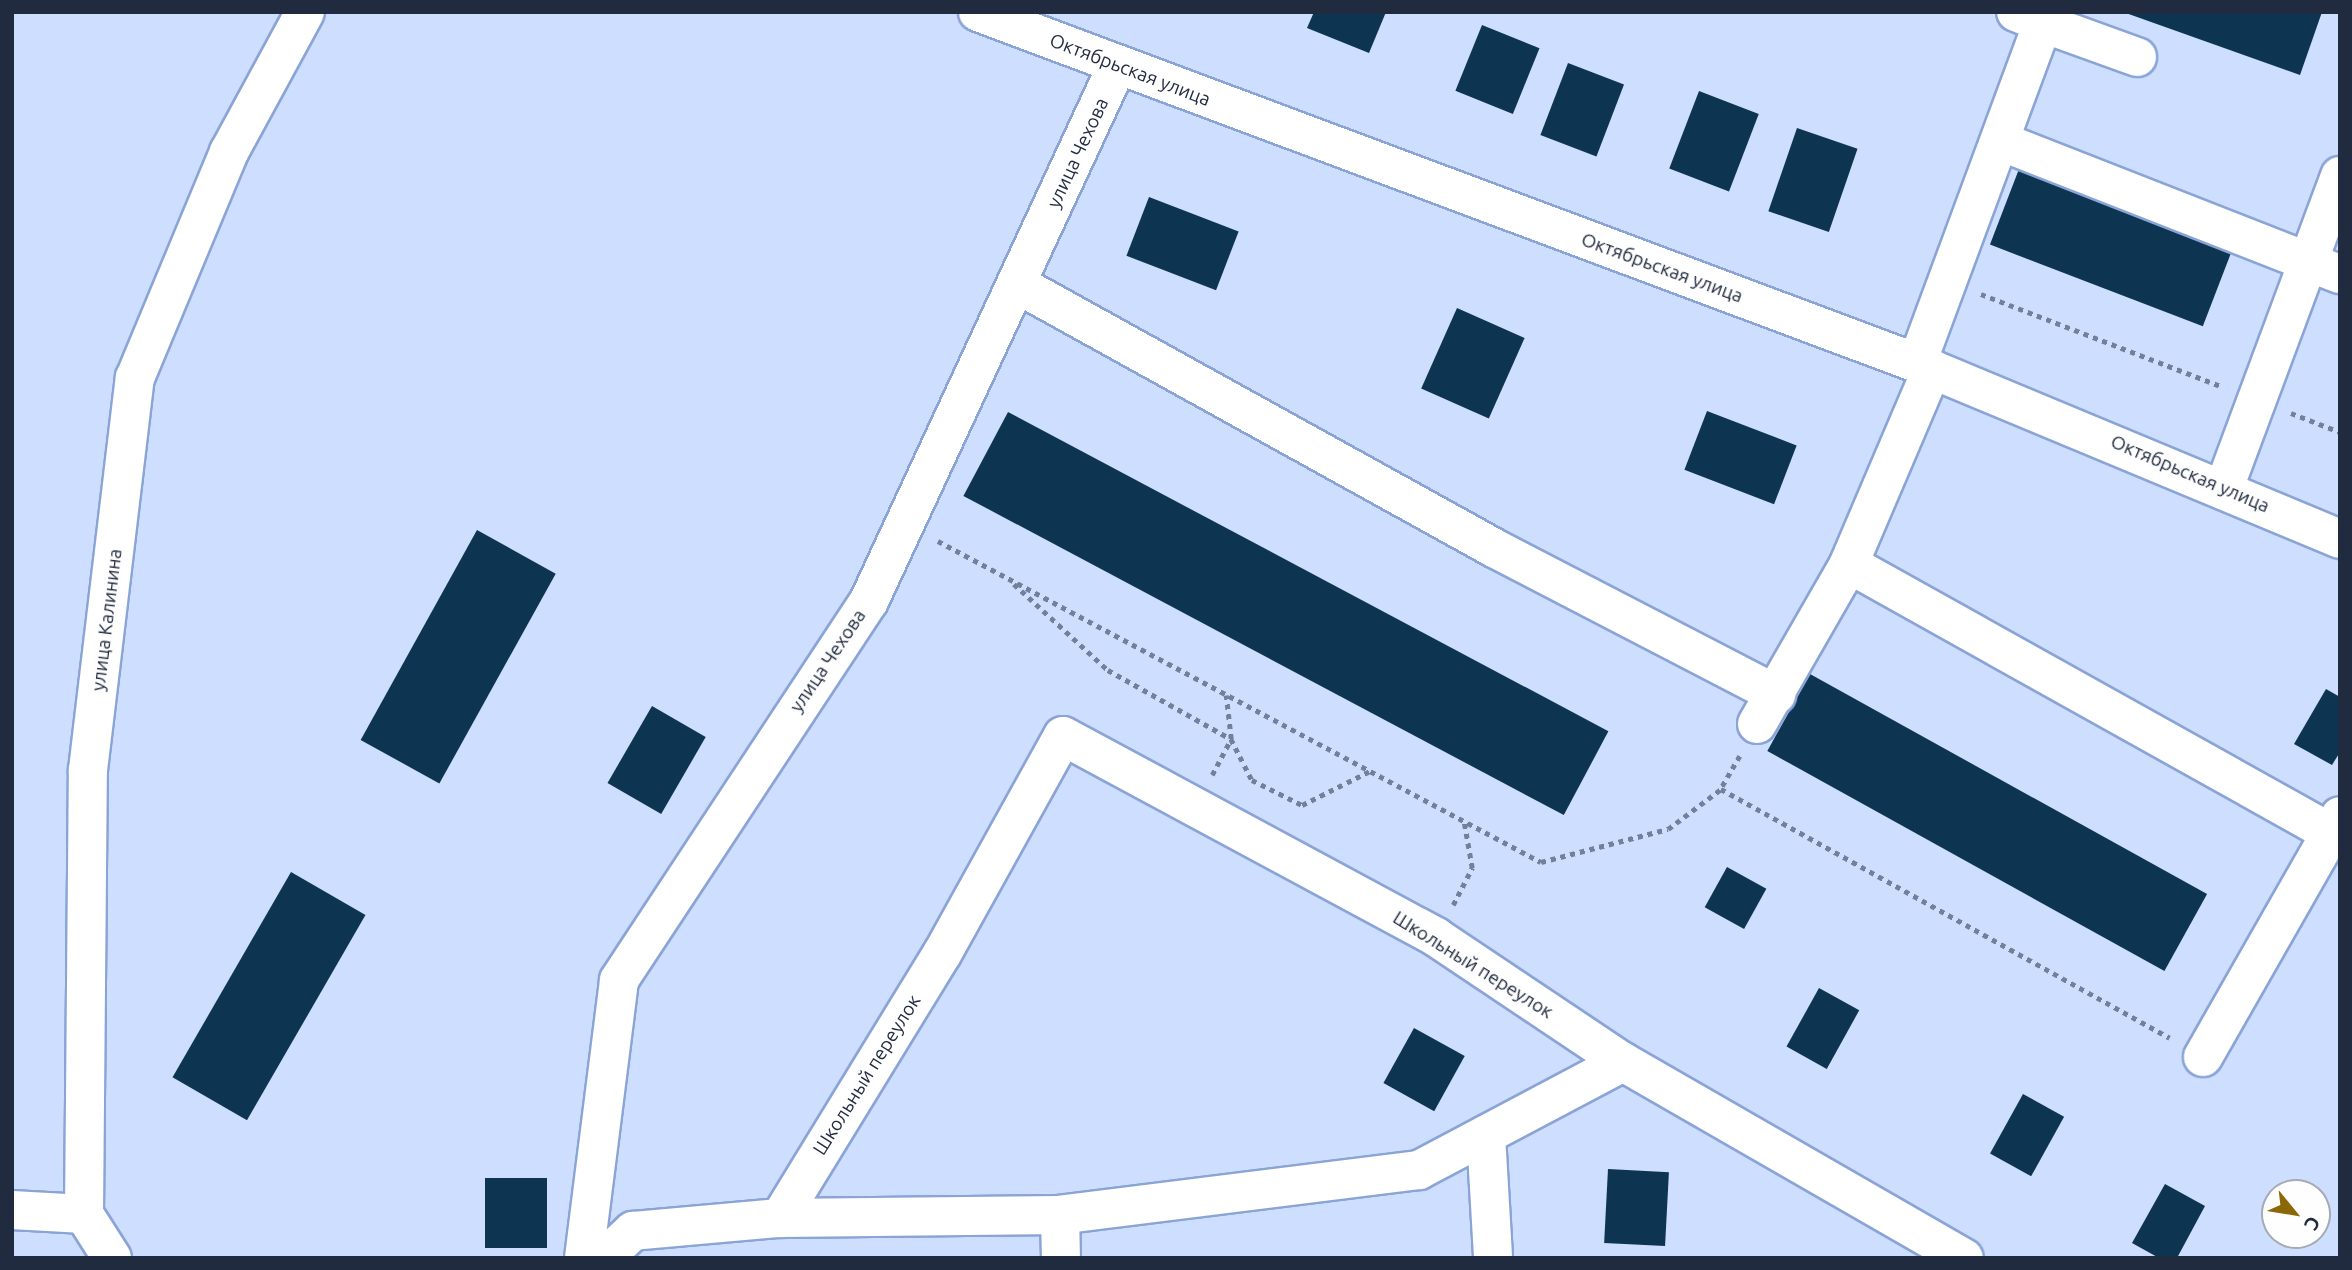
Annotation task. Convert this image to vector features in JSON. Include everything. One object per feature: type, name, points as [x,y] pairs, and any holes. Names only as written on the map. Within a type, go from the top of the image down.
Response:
[{"type":"street","name":"улица Калинина","points":[[84,1214],[88,771],[135,378],[229,152],[304,12]]},
{"type":"street","name":"Октябрьская улица","points":[[978,12],[1924,366],[2224,488],[2340,539]]},
{"type":"street","points":[[1017,284],[1494,548],[1767,709],[1849,564],[1924,366],[1947,281],[2000,141],[2030,18],[2137,57]]},
{"type":"street","name":"улица Чехова","points":[[584,1258],[619,980],[869,601],[911,519],[1118,66]]},
{"type":"street","points":[[2000,141],[2324,268]]},
{"type":"street","points":[[2224,488],[2257,400],[2324,268],[2340,176]]},
{"type":"street","points":[[1849,564],[2335,825],[2203,1057]]},
{"type":"street","name":"Школьный переулок","points":[[780,1218],[942,954],[1063,736],[1196,805],[1436,937],[1623,1062],[1964,1258]]},
{"type":"street","points":[[604,1258],[634,1231],[780,1218],[1060,1215],[1419,1170],[1623,1062]]},
{"type":"street","points":[[1486,1135],[1493,1258]]},
{"type":"street","points":[[12,1210],[84,1214],[112,1258]]},
{"type":"street","points":[[1060,1215],[1061,1258]]},
{"type":"path","points":[[1947,281],[2340,432]]},
{"type":"path","points":[[911,519],[913,527],[1541,862],[1668,829],[1721,789],[1767,709]]},
{"type":"path","points":[[1008,578],[1108,670],[1231,738]]},
{"type":"path","points":[[1226,694],[1231,738],[1252,780],[1302,805],[1370,771]]},
{"type":"path","points":[[1196,805],[1231,738]]},
{"type":"path","points":[[1721,789],[2203,1057]]},
{"type":"path","points":[[1436,937],[1472,868],[1464,821]]},
{"type":"building","points":[[1314,12],[1386,12],[1369,53],[1307,28]]},
{"type":"building","points":[[2123,12],[2322,12],[2300,75]]},
{"type":"building","points":[[1482,25],[1539,48],[1513,114],[1455,91]]},
{"type":"building","points":[[1568,63],[1624,85],[1596,156],[1540,135]]},
{"type":"building","points":[[1699,91],[1759,114],[1729,191],[1669,168]]},
{"type":"building","points":[[1797,128],[1858,149],[1829,232],[1768,211]]},
{"type":"building","points":[[2019,169],[2232,251],[2203,326],[1990,245]]},
{"type":"building","points":[[1149,197],[1239,231],[1216,290],[1126,256]]},
{"type":"building","points":[[1457,308],[1525,338],[1489,418],[1421,388]]},
{"type":"building","points":[[1707,411],[1797,445],[1774,504],[1684,470]]},
{"type":"building","points":[[1008,412],[1608,731],[1564,815],[963,496]]},
{"type":"building","points":[[477,530],[556,574],[439,784],[361,740]]},
{"type":"building","points":[[1810,674],[2207,894],[2164,971],[1767,751]]},
{"type":"building","points":[[2326,689],[2340,697],[2340,752],[2332,765],[2294,744]]},
{"type":"building","points":[[652,706],[706,737],[661,814],[608,783]]},
{"type":"building","points":[[1727,867],[1766,889],[1744,929],[1705,907]]},
{"type":"building","points":[[291,872],[365,915],[247,1120],[173,1077]]},
{"type":"building","points":[[1819,988],[1859,1010],[1827,1069],[1787,1047]]},
{"type":"building","points":[[1414,1028],[1465,1056],[1434,1111],[1383,1083]]},
{"type":"building","points":[[2023,1094],[2064,1117],[2031,1176],[1990,1153]]},
{"type":"building","points":[[1608,1169],[1669,1172],[1665,1246],[1604,1243]]},
{"type":"building","points":[[485,1178],[547,1178],[547,1248],[485,1248]]},
{"type":"building","points":[[2165,1184],[2205,1206],[2177,1258],[2159,1258],[2132,1243]]}]
